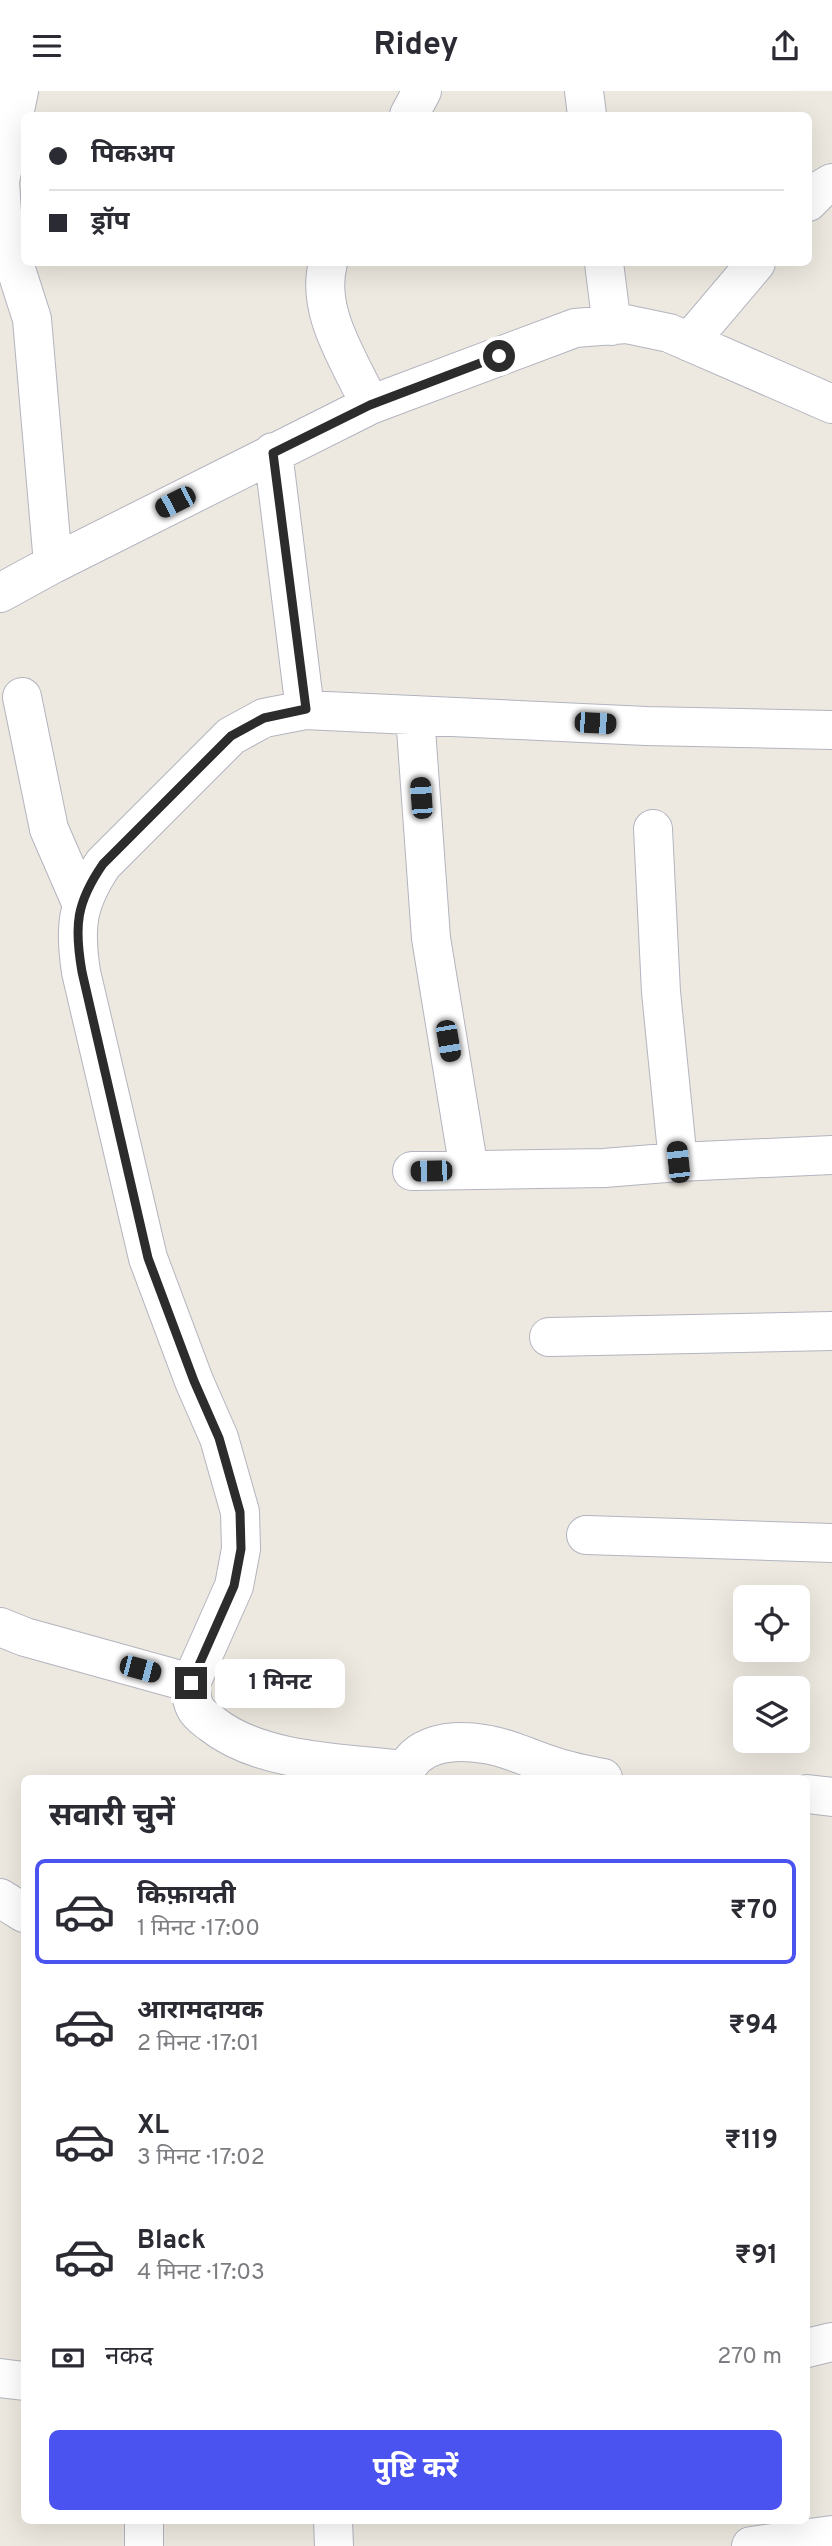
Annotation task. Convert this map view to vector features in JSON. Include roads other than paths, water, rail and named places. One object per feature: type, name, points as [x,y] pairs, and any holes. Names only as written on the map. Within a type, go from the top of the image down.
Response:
[{"type":"street","points":[[19,91],[1,181],[2,213],[7,241],[32,319],[53,564]]},
{"type":"street","points":[[411,112],[422,91]]},
{"type":"street","points":[[584,91],[587,112]]},
{"type":"street","points":[[327,266],[324,279],[325,300],[332,323],[370,405]]},
{"type":"street","points":[[604,266],[612,325]]},
{"type":"street","points":[[689,342],[753,266]]},
{"type":"street","points":[[0,593],[370,405],[575,328],[626,324],[669,333],[832,404]]},
{"type":"street","points":[[273,453],[306,709]]},
{"type":"street","points":[[22,697],[49,829],[82,905]]},
{"type":"street","points":[[590,1775],[558,1768],[485,1744],[430,1746],[417,1756],[405,1774],[296,1758],[246,1742],[218,1728],[197,1712],[191,1683],[234,1586],[241,1549],[240,1512],[219,1438],[194,1381],[148,1258],[82,972],[77,944],[79,917],[87,887],[103,864],[231,736],[264,718],[306,709],[646,726],[832,730]]},
{"type":"street","points":[[415,715],[431,938],[470,1170]]},
{"type":"street","points":[[653,829],[661,992],[678,1162]]},
{"type":"street","points":[[412,1171],[604,1168],[832,1155]]},
{"type":"street","points":[[549,1337],[832,1331]]},
{"type":"street","points":[[586,1535],[832,1543]]},
{"type":"street","points":[[0,1627],[25,1637],[191,1683]]},
{"type":"street","points":[[810,1794],[832,1797]]},
{"type":"street","points":[[0,1898],[21,1911]]},
{"type":"street","points":[[810,2347],[832,2342]]},
{"type":"street","points":[[0,2378],[21,2381]]},
{"type":"street","points":[[144,2524],[144,2546]]},
{"type":"street","points":[[333,2524],[334,2546]]},
{"type":"street","points":[[751,2546],[832,2535]]}]
